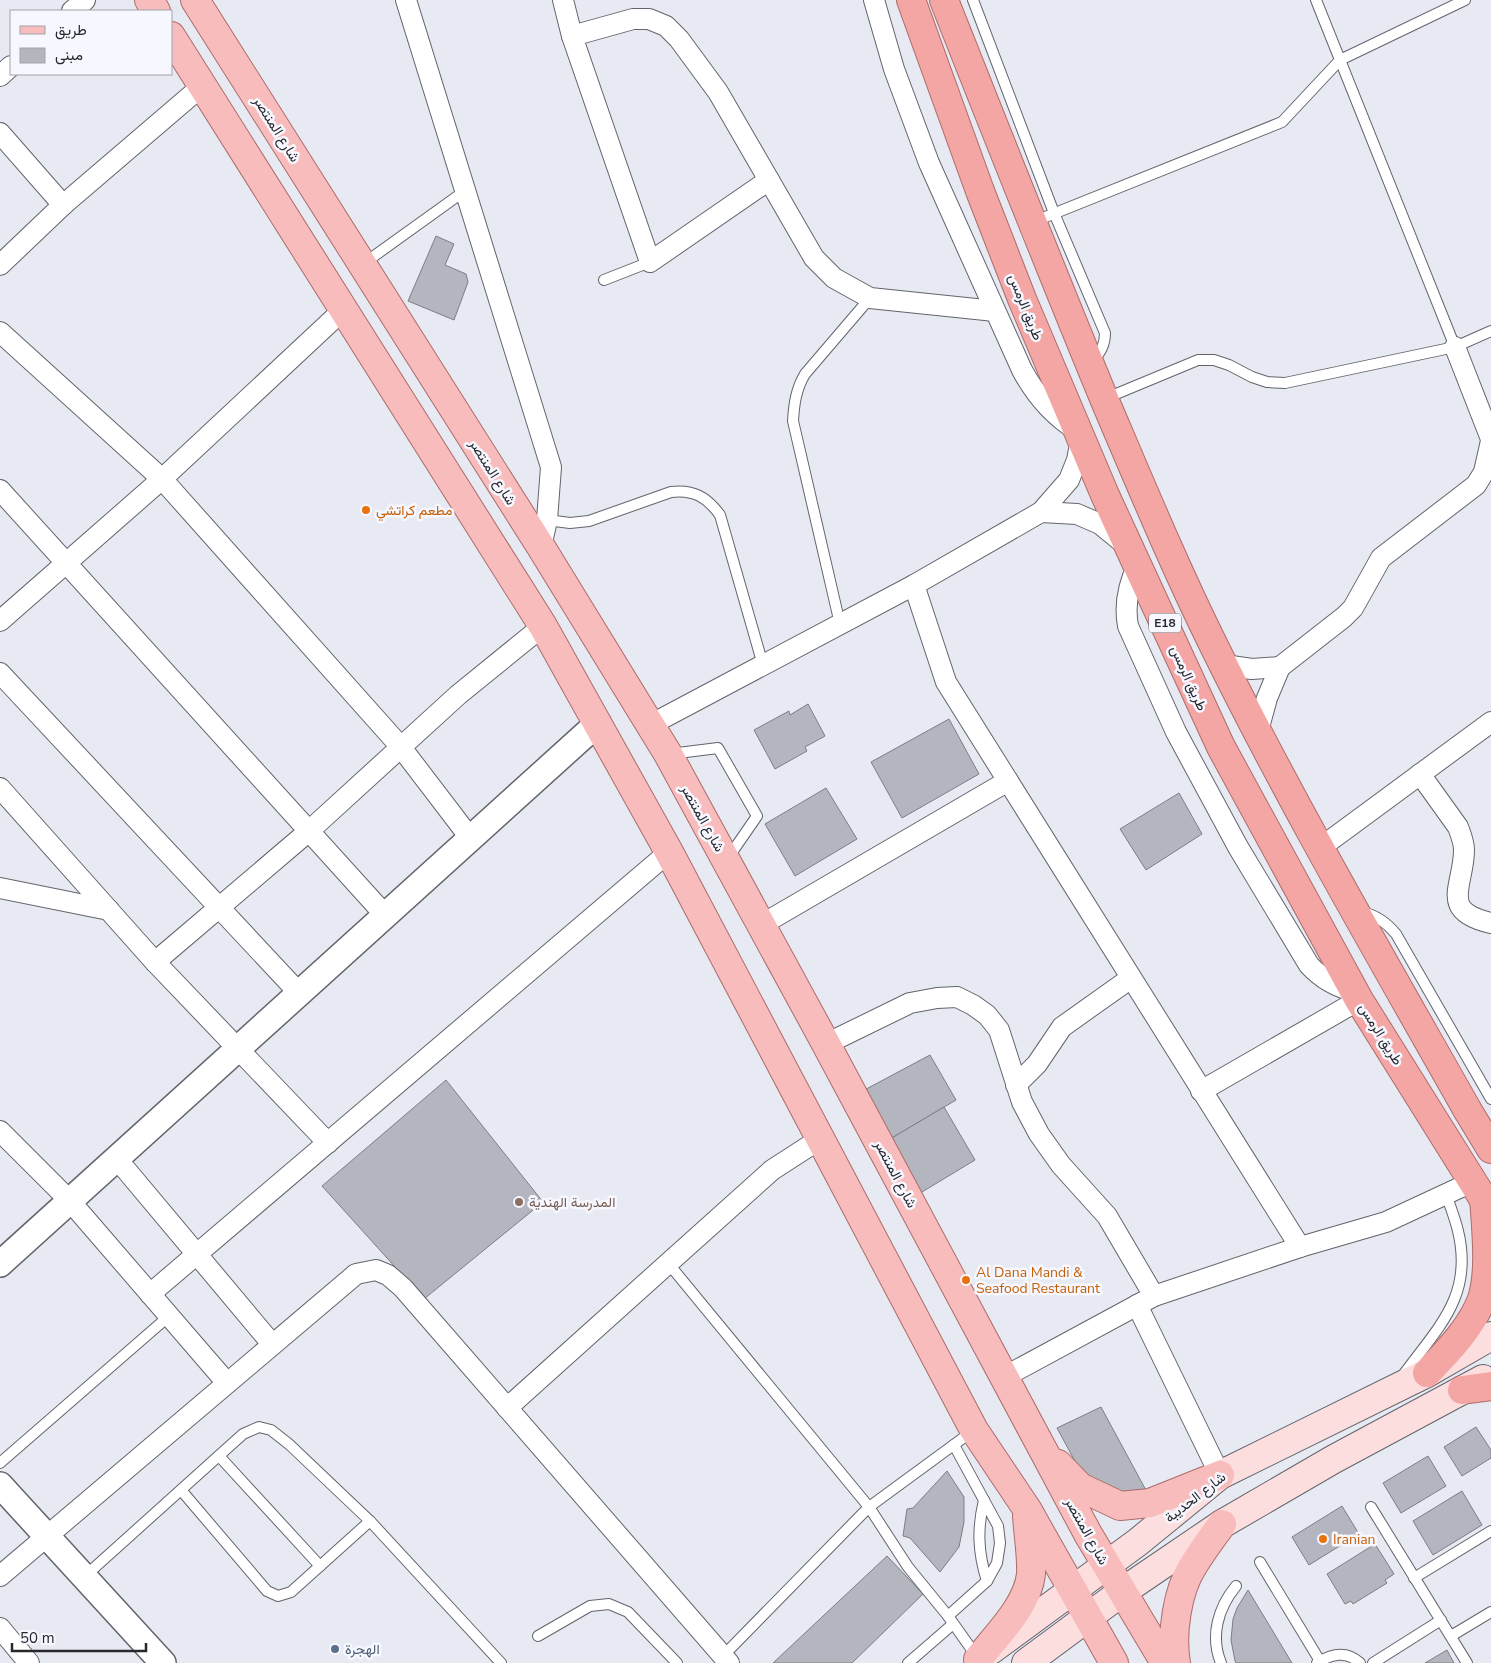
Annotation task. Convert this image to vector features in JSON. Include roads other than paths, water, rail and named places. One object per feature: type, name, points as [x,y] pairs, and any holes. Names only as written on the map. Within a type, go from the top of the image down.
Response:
[{"type":"highway","name":"طريق الرمس","points":[[911,0],[980,191],[1022,299],[1134,558],[1221,747],[1356,995],[1483,1197]]},
{"type":"highway","name":"E18","points":[[944,0],[1042,218],[1089,363],[1104,399],[1160,532],[1224,666],[1320,848],[1468,1111],[1490,1142]]},
{"type":"highway","points":[[1427,1373],[1456,1343],[1482,1299],[1487,1248],[1483,1197]]},
{"type":"highway","points":[[1462,1390],[1491,1386]]},
{"type":"main road","name":"شارع المنتصر","points":[[195,0],[541,547],[668,754],[826,1044],[1042,1448],[1107,1566],[1165,1663]]},
{"type":"main road","points":[[172,38],[543,626],[669,852],[820,1139],[964,1437],[1026,1509],[1114,1663]]},
{"type":"main road","name":"شارع الحديبة","points":[[976,1661],[1107,1566],[1220,1475],[1427,1373],[1491,1336]]},
{"type":"main road","points":[[1026,1663],[1088,1616],[1222,1524],[1334,1459],[1491,1375]]},
{"type":"main road","points":[[1042,1448],[1080,1487],[1120,1506],[1150,1503],[1220,1475]]},
{"type":"main road","points":[[976,1661],[1016,1610],[1026,1590],[1031,1574],[1026,1509]]},
{"type":"main road","points":[[1176,1663],[1174,1651],[1176,1622],[1182,1589],[1192,1567],[1222,1524]]},
{"type":"street","points":[[73,10],[85,0]]},
{"type":"street","points":[[406,0],[551,467],[547,520],[541,547]]},
{"type":"street","points":[[563,0],[572,36],[650,262],[769,180]]},
{"type":"street","points":[[650,725],[914,585],[1041,512],[1069,480],[1077,460],[1080,435],[1056,416],[1037,396],[1022,370],[943,198],[894,70],[874,0]]},
{"type":"street","points":[[572,36],[633,19],[650,19],[666,26],[679,39],[718,92],[814,258],[834,278],[870,298],[995,311]]},
{"type":"street","points":[[0,76],[10,67]]},
{"type":"street","points":[[0,265],[63,205],[202,86]]},
{"type":"street","points":[[0,133],[63,205]]},
{"type":"street","points":[[0,621],[162,479],[342,310]]},
{"type":"street","points":[[0,332],[162,479],[400,746],[470,839]]},
{"type":"street","points":[[1258,731],[1267,698],[1280,667],[1353,608],[1381,558],[1476,485],[1484,472],[1491,440],[1455,347]]},
{"type":"street","points":[[0,490],[385,915]]},
{"type":"street","points":[[1041,512],[1077,514],[1100,524],[1134,558],[1128,590],[1126,614],[1128,626],[1176,732],[1238,846],[1309,966],[1325,980],[1356,995]]},
{"type":"street","points":[[914,585],[946,682],[1300,1248]]},
{"type":"street","points":[[154,962],[309,831],[400,746],[543,626]]},
{"type":"street","points":[[1224,666],[1252,669],[1280,667]]},
{"type":"street","points":[[0,673],[299,993]]},
{"type":"street","points":[[1320,848],[1491,722]]},
{"type":"street","points":[[0,1264],[598,723]]},
{"type":"street","points":[[1420,774],[1458,827],[1462,836],[1464,850],[1456,900],[1463,911],[1479,920],[1491,923]]},
{"type":"street","points":[[761,925],[1008,781]]},
{"type":"street","points":[[0,788],[154,962],[239,1048],[328,1143]]},
{"type":"street","points":[[150,1294],[669,852]]},
{"type":"street","points":[[0,888],[109,910]]},
{"type":"street","points":[[1016,1085],[1037,1064],[1062,1027],[1131,978]]},
{"type":"street","points":[[1201,1092],[1356,995]]},
{"type":"street","points":[[826,1044],[910,1003],[936,998],[957,997],[973,1005],[999,1030],[1022,1102],[1039,1134],[1061,1165],[1107,1216],[1146,1300],[1220,1475]]},
{"type":"street","points":[[0,1131],[70,1201],[227,1383]]},
{"type":"street","points":[[507,1408],[772,1170],[820,1139]]},
{"type":"street","points":[[117,1159],[272,1344]]},
{"type":"street","points":[[1004,1377],[1146,1300],[1300,1248],[1386,1222],[1446,1194],[1483,1197]]},
{"type":"street","points":[[0,1576],[356,1274],[376,1270],[388,1275],[403,1288],[726,1659]]},
{"type":"street","points":[[0,1485],[163,1663]]},
{"type":"street","points":[[0,1628],[29,1663]]},
{"type":"lane","points":[[973,0],[1042,218],[1282,122],[1340,60],[1465,0]]},
{"type":"lane","points":[[1316,0],[1455,347]]},
{"type":"lane","points":[[362,265],[466,190]]},
{"type":"lane","points":[[604,280],[650,262]]},
{"type":"lane","points":[[840,624],[793,421],[794,401],[800,382],[805,374],[870,298]]},
{"type":"lane","points":[[1104,399],[1198,360],[1214,360],[1267,382],[1285,383],[1455,347],[1491,330]]},
{"type":"lane","points":[[547,520],[570,523],[589,521],[671,492],[684,491],[698,495],[711,503],[720,515],[763,665]]},
{"type":"lane","points":[[668,754],[718,748],[757,816],[726,861]]},
{"type":"lane","points":[[1355,910],[1384,922],[1396,934],[1491,1099]]},
{"type":"lane","points":[[1391,1390],[1446,1316],[1455,1301],[1461,1283],[1462,1248],[1458,1229],[1446,1194]]},
{"type":"lane","points":[[668,1263],[869,1507],[908,1567],[950,1620],[976,1661]]},
{"type":"lane","points":[[0,1463],[170,1316]]},
{"type":"lane","points":[[84,1576],[243,1434],[259,1427],[271,1430],[290,1444],[370,1521],[501,1663]]},
{"type":"lane","points":[[726,1659],[869,1507],[964,1437],[984,1500],[998,1526],[1000,1543],[997,1562],[987,1581],[908,1663]]},
{"type":"lane","points":[[219,1456],[320,1566]]},
{"type":"lane","points":[[181,1490],[267,1591],[278,1596],[291,1592],[370,1521]]},
{"type":"lane","points":[[984,1500],[978,1533],[979,1549],[987,1581]]},
{"type":"lane","points":[[1371,1507],[1467,1663]]},
{"type":"lane","points":[[1414,1578],[1491,1531]]},
{"type":"lane","points":[[1260,1562],[1318,1662],[1329,1656],[1339,1654],[1349,1656],[1360,1663]]},
{"type":"lane","points":[[1221,1663],[1216,1647],[1218,1621],[1221,1608],[1236,1586]]},
{"type":"lane","points":[[538,1636],[590,1606],[609,1604],[628,1612],[677,1663]]},
{"type":"lane","points":[[1451,1636],[1491,1612]]},
{"type":"lane","points":[[1373,1663],[1441,1620]]},
{"type":"place","name":"مطعم كراتشي","points":[[366,510]]},
{"type":"place","name":"المدرسة الهندية","points":[[519,1202]]},
{"type":"place","name":"Al Dana Mandi & Seafood Restaurant","points":[[966,1280]]},
{"type":"place","name":"Iranian","points":[[1323,1539]]},
{"type":"place","name":"الهجرة","points":[[335,1649]]}]
